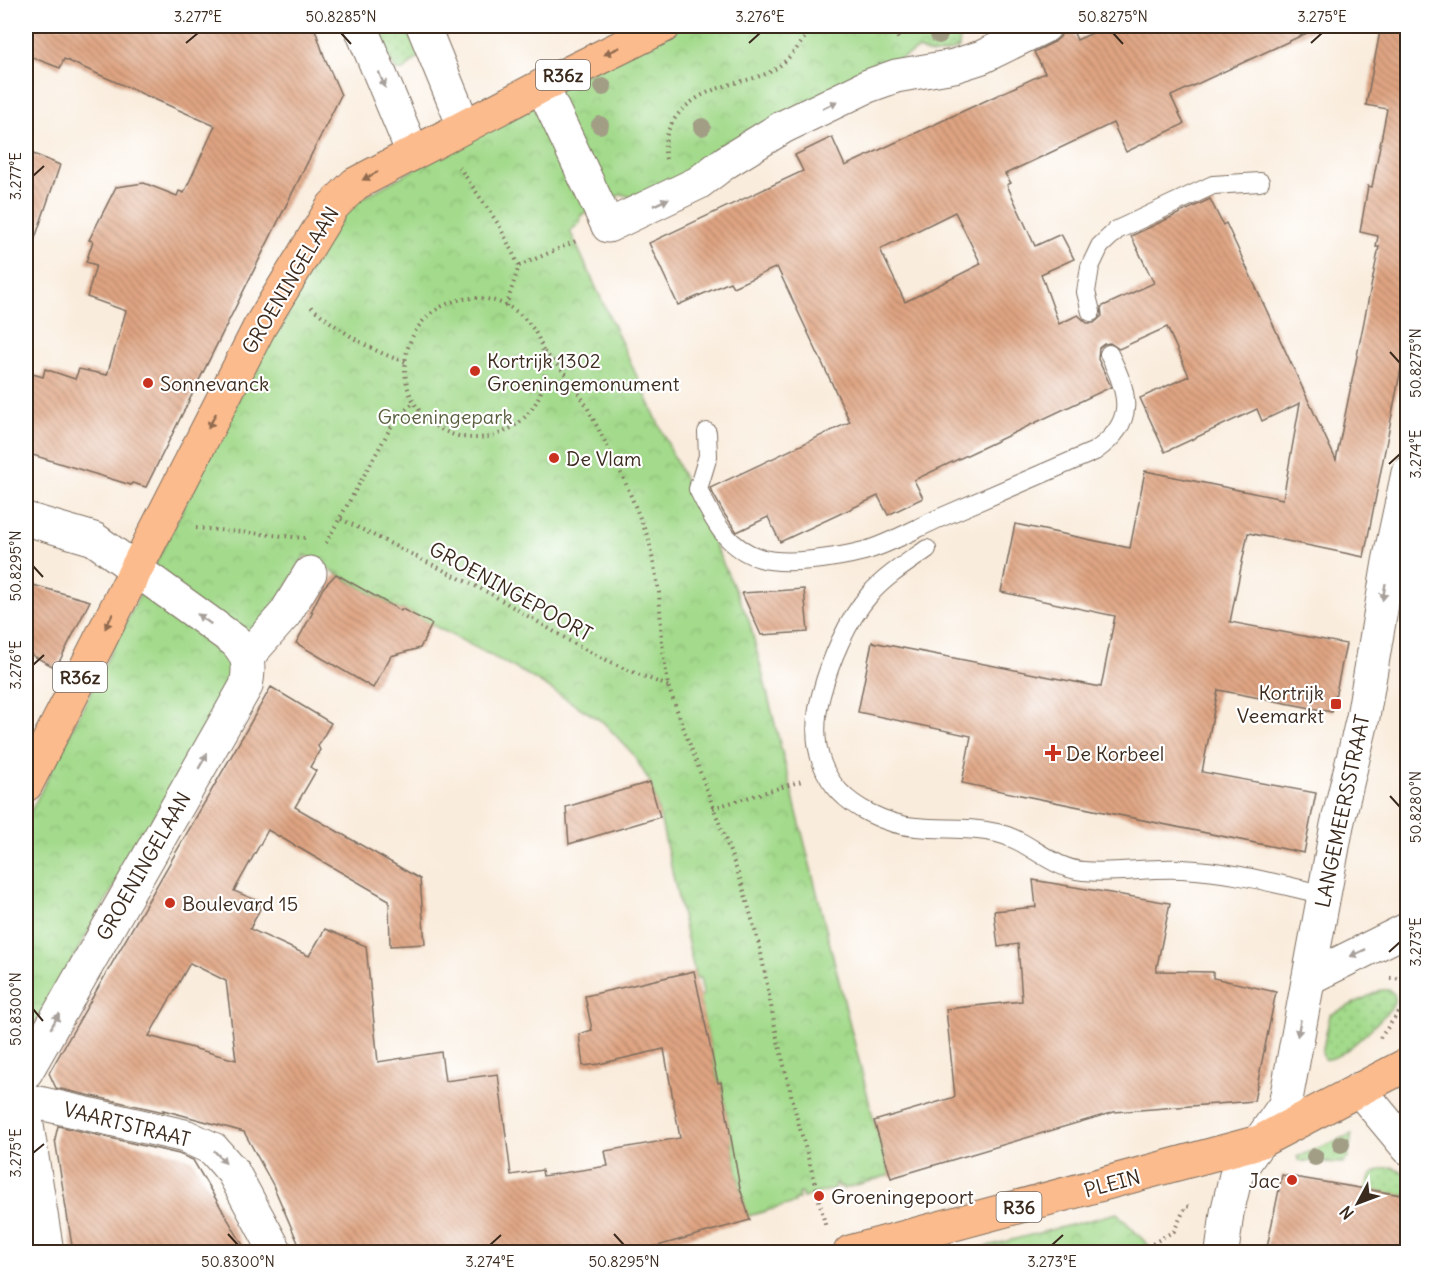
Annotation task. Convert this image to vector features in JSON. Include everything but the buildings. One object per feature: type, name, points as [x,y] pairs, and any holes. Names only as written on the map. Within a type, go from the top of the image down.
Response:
[{"type":"main road","name":"GROENINGELAAN","points":[[26,785],[259,328],[342,194],[355,184],[439,139],[664,26]]},
{"type":"main road","name":"R36","points":[[1258,1142],[1407,1064]]},
{"type":"main road","name":"PLEIN","points":[[849,1252],[1258,1142]]},
{"type":"street","points":[[360,26],[439,139]]},
{"type":"street","points":[[423,26],[439,139]]},
{"type":"street","points":[[542,86],[608,226],[679,193],[783,127],[868,86],[896,76],[954,66],[982,57],[1045,26]]},
{"type":"street","name":"LANGEMEERSSTRAAT","points":[[1258,1142],[1285,1105],[1337,825],[1363,717],[1389,562],[1407,473]]},
{"type":"street","points":[[26,519],[94,539],[228,635],[242,648],[247,657],[285,614],[310,573]]},
{"type":"street","name":"GROENINGELAAN","points":[[26,1072],[246,686],[249,666],[247,657]]},
{"type":"street","points":[[1309,978],[1407,929]]},
{"type":"street","points":[[1364,1087],[1407,1148]]},
{"type":"street","name":"VAARTSTRAAT","points":[[26,1100],[185,1136],[213,1149],[233,1172],[276,1252]]},
{"type":"street","points":[[26,1119],[47,1252]]},
{"type":"street","points":[[1222,1252],[1227,1213],[1236,1175],[1258,1142]]},
{"type":"lane","points":[[1091,312],[1086,292],[1090,267],[1100,246],[1117,230],[1213,185],[1260,182]]},
{"type":"lane","points":[[707,432],[708,456],[698,489],[715,524],[727,540],[758,558],[774,562],[821,559],[865,550],[1103,446],[1121,423],[1126,404],[1123,382],[1109,354]]},
{"type":"lane","points":[[927,549],[898,568],[870,594],[850,624],[829,666],[820,700],[816,732],[819,758],[833,785],[852,805],[882,819],[915,827],[975,828],[1001,834],[1034,849],[1055,864],[1082,871],[1181,868],[1236,874],[1325,895]]},
{"type":"path","points":[[679,193],[667,165],[664,142],[668,129],[676,117],[684,107],[707,93],[768,72],[779,65],[798,48],[812,26]]},
{"type":"path","points":[[439,139],[499,225],[519,266],[506,306]]},
{"type":"path","points":[[519,266],[608,226]]},
{"type":"path","points":[[284,287],[350,337],[382,355],[406,362]]},
{"type":"path","points":[[466,298],[486,299],[506,306],[523,317],[536,333],[544,352],[545,377],[538,400],[524,419],[504,432],[481,439],[458,436],[435,427],[418,410],[408,391],[404,370],[407,350],[416,330],[429,315],[446,304],[466,298]]},
{"type":"path","points":[[544,352],[567,375],[585,403],[624,479],[649,540],[659,592],[662,643],[668,686],[742,884],[760,948],[777,1037],[818,1193]]},
{"type":"path","points":[[318,540],[328,541],[395,420],[414,402]]},
{"type":"path","name":"GROENINGEPOORT","points":[[341,519],[491,594],[580,647],[625,669],[668,686]]},
{"type":"path","points":[[159,524],[307,538]]},
{"type":"path","points":[[713,808],[805,781],[833,785]]},
{"type":"path","points":[[1144,1252],[1152,1244],[1174,1231],[1186,1206],[1227,1213]]},
{"type":"green space","points":[[369,26],[415,26],[425,51],[404,70],[396,70]]},
{"type":"green space","name":"Groeningepark","points":[[681,26],[976,26],[960,33],[959,48],[939,54],[919,49],[867,75],[692,172],[643,196],[630,197],[622,194],[581,215],[580,223],[570,231],[749,620],[874,1121],[890,1175],[843,1189],[837,1183],[834,1184],[835,1188],[803,1198],[801,1193],[798,1194],[799,1199],[795,1200],[795,1203],[748,1216],[740,1188],[721,1082],[718,1082],[699,997],[703,995],[700,978],[696,979],[660,817],[650,782],[633,754],[603,722],[528,675],[402,609],[401,611],[305,555],[26,1040],[26,821],[271,334],[343,215],[357,201],[610,61]]},
{"type":"green space","points":[[1381,990],[1389,990],[1394,994],[1392,1007],[1340,1055],[1324,1059],[1322,1053],[1330,1015]]},
{"type":"green space","points":[[1352,1134],[1348,1158],[1343,1163],[1299,1161],[1297,1157]]},
{"type":"green space","points":[[1392,1167],[1407,1175],[1407,1196],[1366,1189],[1374,1173]]},
{"type":"green space","points":[[1117,1213],[1155,1252],[964,1252]]},
{"type":"place","name":"Kortrijk 1302 Groeningemonument","points":[[475,371]]},
{"type":"place","name":"Sonnevanck","points":[[148,383]]},
{"type":"place","name":"De Vlam","points":[[554,458]]},
{"type":"place","name":"Kortrijk Veemarkt","points":[[1336,704]]},
{"type":"place","name":"De Korbeel","points":[[1053,753]]},
{"type":"place","name":"Boulevard 15","points":[[170,903]]},
{"type":"place","name":"Jac","points":[[1292,1180]]},
{"type":"place","name":"Groeningepoort","points":[[819,1196]]}]
